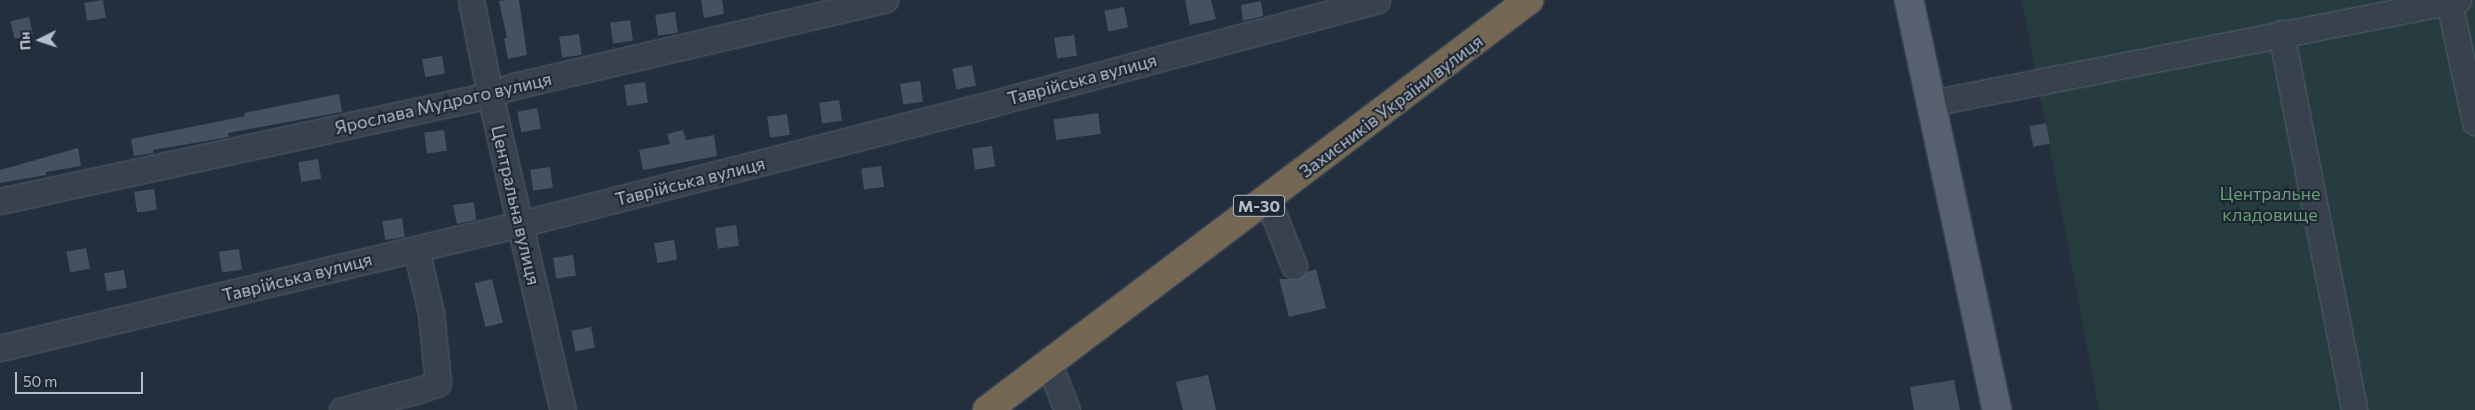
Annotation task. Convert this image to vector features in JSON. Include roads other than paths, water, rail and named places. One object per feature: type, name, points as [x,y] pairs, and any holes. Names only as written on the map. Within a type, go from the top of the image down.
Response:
[{"type":"highway","name":"Захисників України вулиця","points":[[987,410],[1268,200],[1529,0]]},
{"type":"main road","points":[[1909,0],[1997,410]]},
{"type":"street","name":"Центральна вулиця","points":[[471,0],[490,94],[563,410]]},
{"type":"street","name":"Ярослава Мудрого вулиця","points":[[0,201],[490,94],[514,86],[885,0]]},
{"type":"street","name":"Таврійська вулиця","points":[[0,348],[520,224],[989,105],[1377,0]]},
{"type":"street","points":[[1931,104],[2281,33],[2454,1],[2475,122]]},
{"type":"street","points":[[2281,33],[2354,410]]},
{"type":"street","points":[[1268,200],[1294,266]]},
{"type":"street","points":[[342,410],[419,390],[438,383],[431,313],[416,249]]},
{"type":"street","points":[[1049,364],[1066,410]]},
{"type":"park label","name":"Центральне кладовище","points":[[2270,204]]}]
